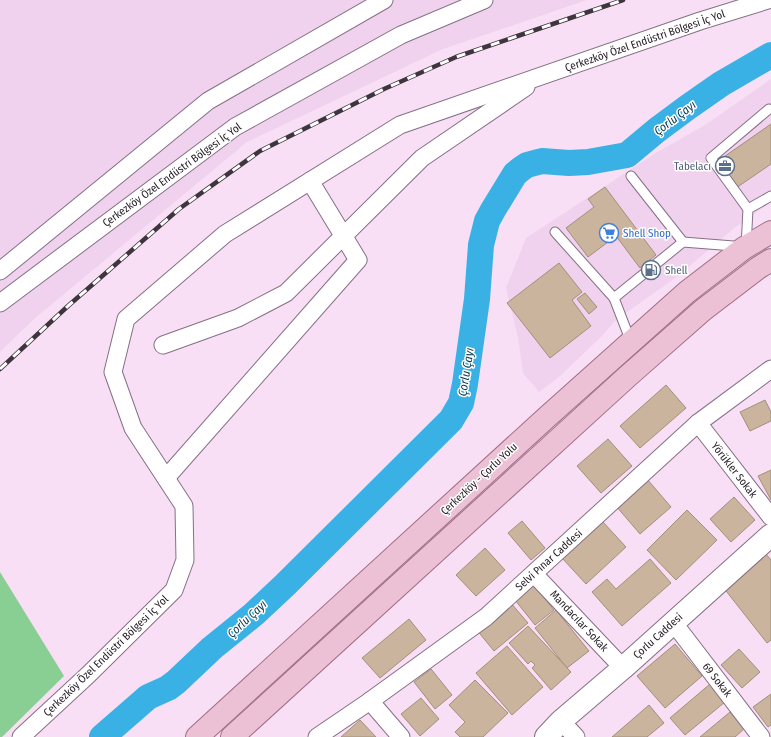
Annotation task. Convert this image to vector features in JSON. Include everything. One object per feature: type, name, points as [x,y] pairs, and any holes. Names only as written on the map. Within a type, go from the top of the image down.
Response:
[{"type":"main road","name":"Çerkezköy - Çorlu Yolu","points":[[197,737],[547,417],[687,292],[746,247],[771,232]]},
{"type":"main road","points":[[232,737],[702,310],[771,260]]},
{"type":"main road","name":"Çorlu Caddesi","points":[[546,737],[561,721],[623,668],[771,534]]},
{"type":"street","points":[[2,267],[208,101],[384,0]]},
{"type":"street","name":"Çerkezköy Özel Endüstri Bölgesi İç Yol","points":[[0,303],[235,127],[401,35],[484,0]]},
{"type":"street","name":"Çerkezköy Özel Endüstri Bölgesi İç Yol","points":[[21,737],[88,675],[174,590],[185,560],[184,506],[133,428],[113,372],[126,319],[225,234],[400,125],[700,21],[768,0]]},
{"type":"street","name":"Çerkezköy Özel Endüstri Bölgesi İç Yol","points":[[163,345],[238,318],[286,293],[422,158],[545,75]]},
{"type":"street","points":[[166,478],[358,260],[310,181]]},
{"type":"street","name":"Selvi Pınar Caddesi","points":[[317,737],[370,701],[486,617],[698,423],[771,369]]},
{"type":"street","name":"Yörükler Sokak","points":[[698,423],[771,517]]},
{"type":"street","name":"Mandacılar Sokak","points":[[534,574],[623,668]]},
{"type":"street","name":"69 Sokak","points":[[673,622],[761,737]]},
{"type":"street","points":[[370,701],[401,737]]},
{"type":"street","points":[[561,721],[576,737]]},
{"type":"lane","points":[[614,298],[682,242],[746,247],[748,209],[711,158],[769,109]]},
{"type":"lane","points":[[631,176],[682,242]]},
{"type":"lane","points":[[748,209],[771,196]]},
{"type":"lane","points":[[555,232],[614,298],[631,342]]},
{"type":"shaded area","points":[[0,0],[587,0],[443,49],[247,142],[33,320],[0,352]]},
{"type":"shaded area","points":[[771,79],[771,202],[733,229],[678,276],[616,320],[603,335],[559,377],[539,392],[523,373],[518,338],[506,288],[526,238],[654,154],[705,125]]},
{"type":"green space","points":[[0,572],[64,676],[2,737],[0,737]]},
{"type":"building","points":[[771,124],[771,164],[736,188],[718,161]]},
{"type":"building","points":[[605,187],[656,255],[640,268],[616,236],[588,257],[566,228],[594,207],[588,199]]},
{"type":"building","points":[[559,263],[582,292],[572,300],[591,326],[550,358],[507,303]]},
{"type":"building","points":[[585,293],[597,307],[589,314],[577,299]]},
{"type":"building","points":[[666,385],[686,408],[640,448],[620,426]]},
{"type":"building","points":[[765,400],[771,412],[771,421],[750,431],[740,412]]},
{"type":"building","points":[[608,439],[632,466],[601,493],[577,466]]},
{"type":"building","points":[[771,470],[771,500],[758,476]]},
{"type":"building","points":[[647,479],[671,507],[640,534],[616,506]]},
{"type":"building","points":[[734,497],[755,520],[731,542],[710,519]]},
{"type":"building","points":[[687,510],[717,540],[676,580],[647,550]]},
{"type":"building","points":[[522,521],[545,548],[531,560],[508,533]]},
{"type":"building","points":[[603,522],[626,547],[586,584],[562,558]]},
{"type":"building","points":[[485,548],[505,570],[476,596],[456,575]]},
{"type":"building","points":[[766,554],[771,560],[771,640],[767,643],[723,587]]},
{"type":"building","points":[[650,559],[671,583],[622,626],[592,592],[607,579],[616,589]]},
{"type":"building","points":[[534,585],[554,610],[535,625],[515,600]]},
{"type":"building","points":[[510,602],[528,623],[494,651],[476,629]]},
{"type":"building","points":[[556,610],[589,651],[567,668],[535,628]]},
{"type":"building","points":[[409,619],[426,640],[380,678],[362,658]]},
{"type":"building","points":[[528,626],[571,672],[551,690],[532,668],[535,665],[531,661],[528,664],[509,643]]},
{"type":"building","points":[[675,644],[702,676],[665,708],[637,676]]},
{"type":"building","points":[[507,646],[543,687],[512,715],[476,673]]},
{"type":"building","points":[[739,649],[760,672],[742,688],[721,665]]},
{"type":"building","points":[[431,669],[452,695],[435,709],[414,682]]},
{"type":"building","points":[[475,680],[508,713],[483,737],[460,737],[455,732],[465,722],[449,705]]},
{"type":"building","points":[[710,684],[725,702],[685,735],[670,718]]},
{"type":"building","points":[[771,694],[771,725],[768,727],[753,707]]},
{"type":"building","points":[[421,698],[439,719],[420,736],[401,714]]},
{"type":"building","points":[[649,705],[664,723],[647,737],[612,737]]},
{"type":"building","points":[[730,712],[744,729],[735,737],[700,737]]},
{"type":"building","points":[[360,720],[376,737],[341,737]]},
{"type":"waterway","name":"Çorlu Çayı","points":[[102,737],[148,697],[168,688],[176,682],[212,648],[254,614],[451,420],[461,403],[465,384],[477,299],[481,245],[487,221],[515,174],[527,165],[542,161],[569,163],[588,162],[627,155],[657,130],[721,84],[771,55]]},
{"type":"railway","points":[[0,369],[68,306],[179,209],[260,151],[384,89],[456,57],[623,0]]},
{"type":"place","name":"Tabelacı","points":[[725,166]]},
{"type":"place","name":"Shell Shop","points":[[609,233]]},
{"type":"place","name":"Shell","points":[[651,270]]}]
